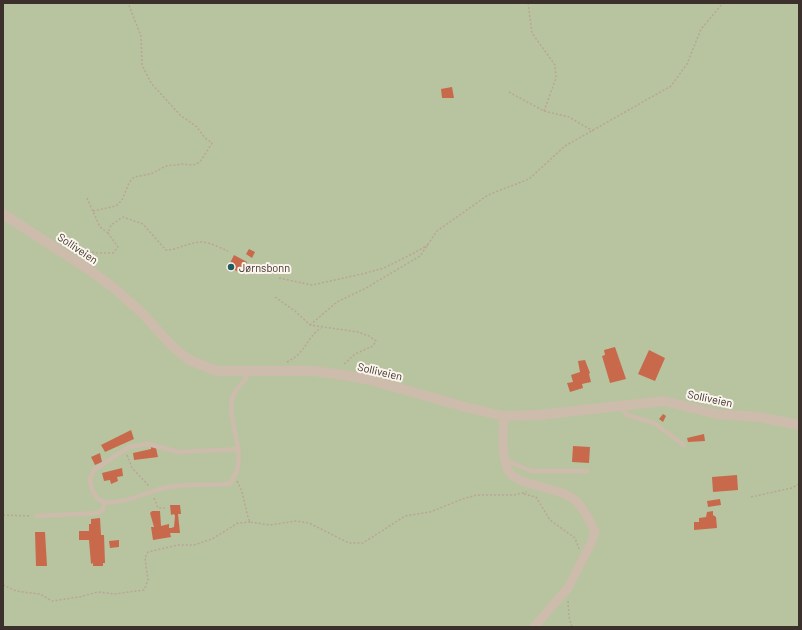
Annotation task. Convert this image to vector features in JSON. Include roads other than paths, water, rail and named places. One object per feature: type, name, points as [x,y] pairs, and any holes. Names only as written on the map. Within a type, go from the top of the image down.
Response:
[{"type":"street","name":"Solliveien","points":[[3,214],[91,271],[114,288],[141,312],[172,346],[189,360],[217,371],[313,371],[334,374],[370,380],[469,408],[504,416],[539,416],[664,401],[717,414],[759,417],[799,425]]},
{"type":"street","points":[[504,416],[503,435],[505,459],[507,467],[512,475],[531,483],[566,494],[577,501],[585,512],[595,531],[568,588],[534,627]]},
{"type":"lane","points":[[239,449],[179,452],[148,444],[129,447],[94,470],[90,479],[94,494],[105,502],[168,487],[229,484],[235,477],[239,449],[232,411],[232,400],[238,387],[246,379],[246,372]]},
{"type":"lane","points":[[621,406],[627,415],[654,423],[684,445]]},
{"type":"lane","points":[[505,459],[515,466],[531,471],[587,471]]},
{"type":"lane","points":[[37,516],[98,513],[103,509],[105,502]]},
{"type":"place","name":"Jørnsbonn","points":[[231,267]]}]
